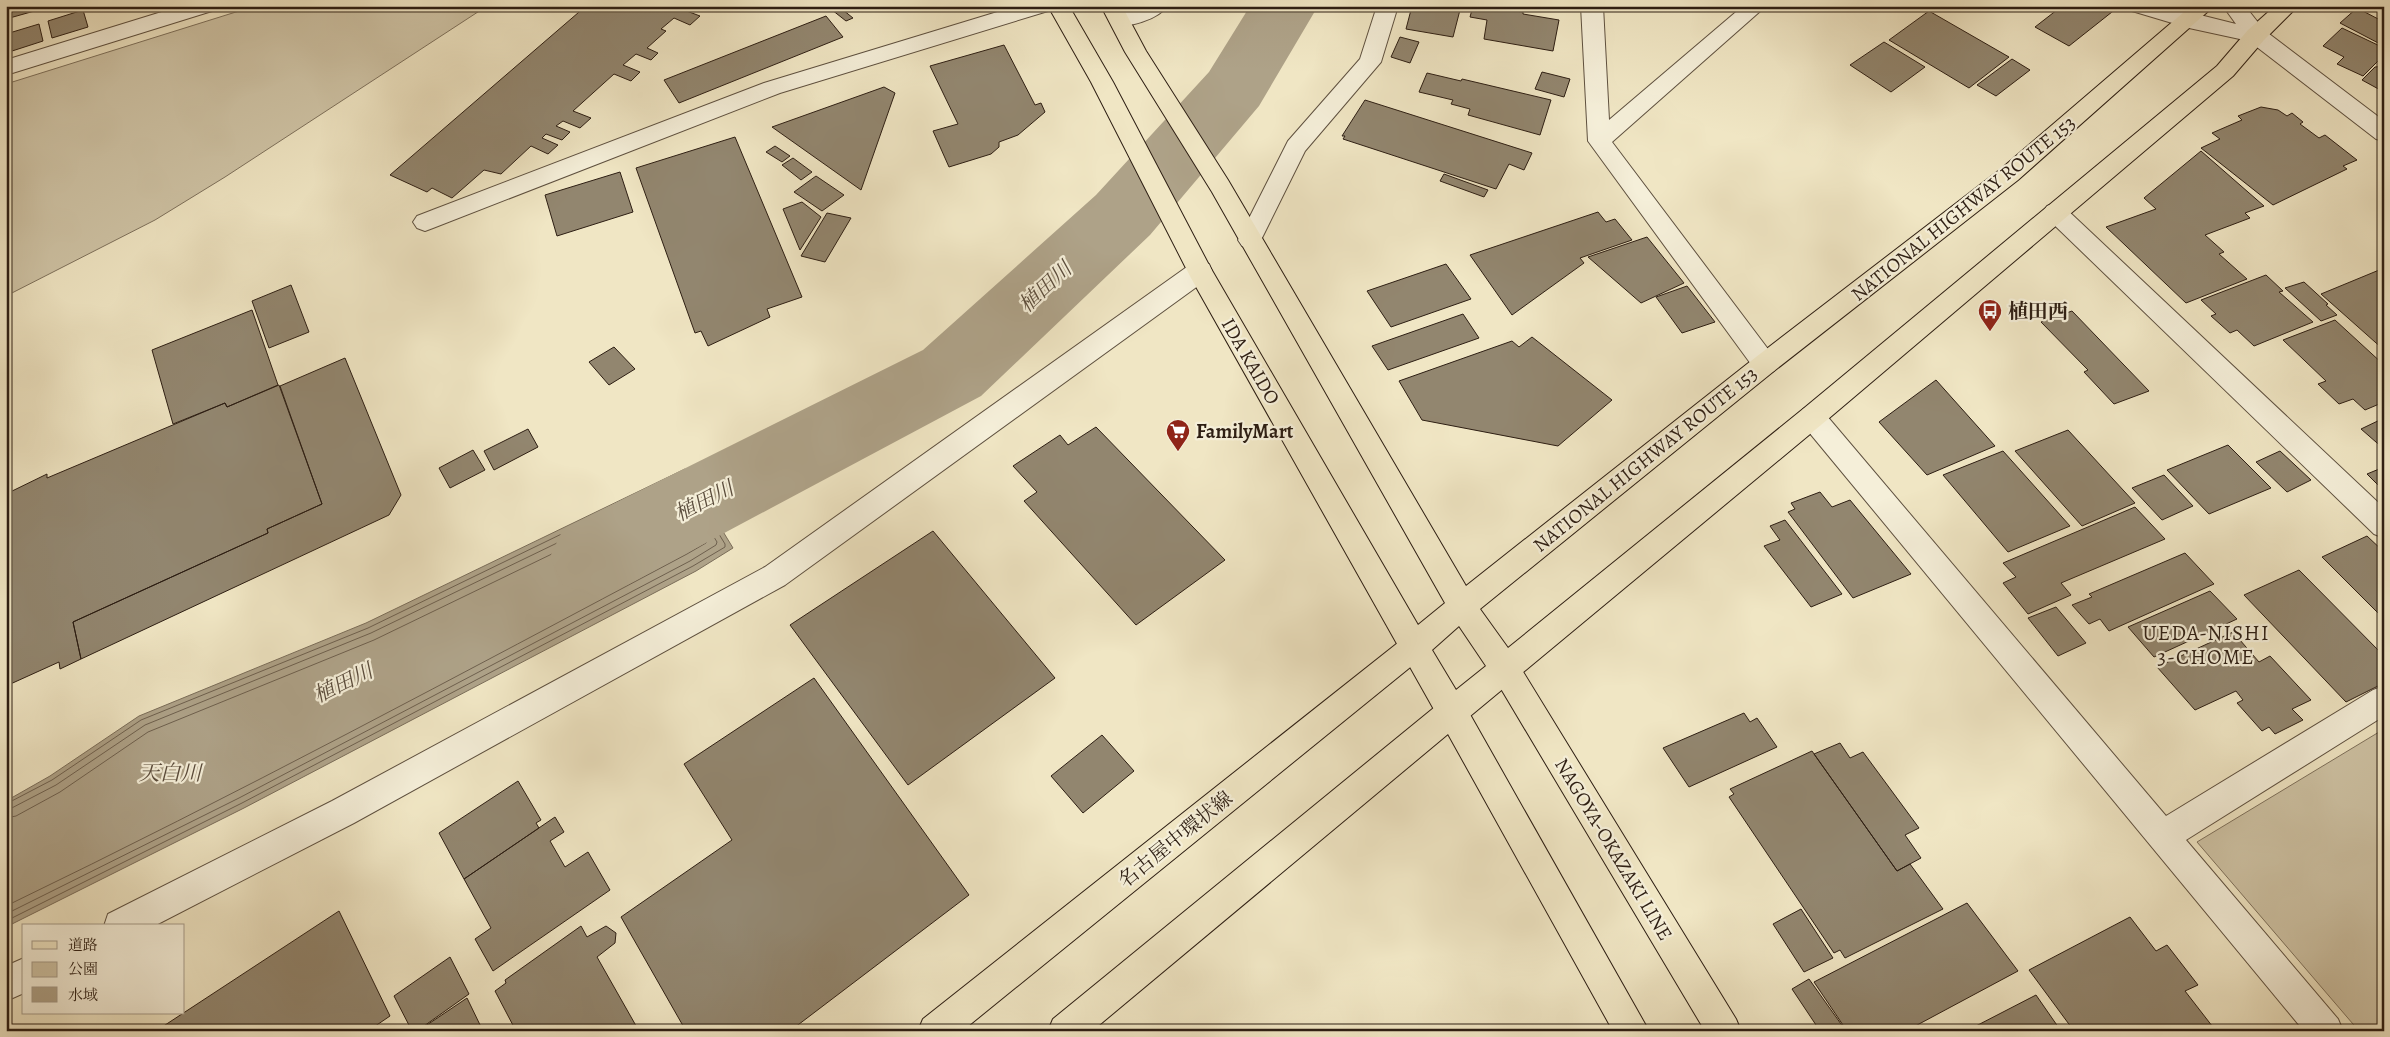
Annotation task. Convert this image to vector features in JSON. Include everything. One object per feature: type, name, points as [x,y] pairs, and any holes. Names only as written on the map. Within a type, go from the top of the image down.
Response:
[{"type":"main road","name":"IDA KAIDO","points":[[1058,6],[1102,82],[1200,271],[1452,712]]},
{"type":"main road","points":[[1065,1031],[1504,667],[1812,417],[2225,71],[2256,35],[2288,6]]},
{"type":"main road","points":[[1116,13],[1136,52],[1220,186],[1462,606]]},
{"type":"main road","name":"NATIONAL HIGHWAY ROUTE 153","points":[[1414,647],[1462,606],[1765,364],[2010,174],[2197,13]]},
{"type":"main road","name":"NAGOYA-OKAZAKI LINE","points":[[1462,606],[1504,667],[1724,1031]]},
{"type":"main road","name":"名古屋中環状線","points":[[935,1031],[1414,647]]},
{"type":"main road","points":[[1452,712],[1632,1031]]},
{"type":"street","points":[[6,68],[205,6]]},
{"type":"street","points":[[425,222],[772,88],[1041,6]]},
{"type":"street","points":[[1116,13],[1153,10],[1157,6]]},
{"type":"street","points":[[1250,240],[1296,147],[1370,62],[1388,6]]},
{"type":"street","points":[[1592,6],[1599,141],[1765,364]]},
{"type":"street","points":[[1599,141],[1756,6]]},
{"type":"street","points":[[2139,6],[2197,13],[2256,35]]},
{"type":"street","points":[[2233,6],[2256,35],[2384,133]]},
{"type":"street","points":[[2056,212],[2384,526]]},
{"type":"street","points":[[124,924],[343,812],[775,576],[1200,271]]},
{"type":"street","points":[[1812,417],[2326,1031]]},
{"type":"street","points":[[2163,836],[2384,700]]},
{"type":"street","points":[[6,984],[22,976]]},
{"type":"green space","points":[[255,6],[487,6],[225,177],[155,220],[6,296],[6,84]]},
{"type":"green space","points":[[2384,729],[2384,1031],[2359,1031],[2197,842]]},
{"type":"water","name":"天白川","points":[[685,469],[733,548],[696,571],[244,808],[6,927],[6,801],[50,776],[139,716],[366,623]]},
{"type":"building","points":[[6,6],[38,6],[38,10],[6,19]]},
{"type":"building","points":[[586,6],[687,6],[684,10],[700,16],[690,25],[674,18],[661,29],[666,31],[647,48],[658,53],[651,60],[636,54],[623,65],[640,72],[631,81],[614,74],[573,111],[591,118],[580,128],[563,121],[556,126],[570,132],[562,140],[546,134],[542,138],[558,145],[548,154],[531,146],[501,174],[484,170],[452,198],[432,188],[427,192],[390,175]]},
{"type":"building","points":[[827,6],[838,6],[853,18],[846,21]]},
{"type":"building","points":[[858,6],[881,6],[876,11]]},
{"type":"building","points":[[1412,6],[1461,6],[1453,37],[1406,29]]},
{"type":"building","points":[[1473,6],[1523,12],[1523,14],[1559,20],[1553,51],[1484,39],[1487,20],[1470,17]]},
{"type":"building","points":[[2062,6],[2113,6],[2117,8],[2069,46],[2035,27]]},
{"type":"building","points":[[2357,8],[2384,22],[2384,46],[2340,23]]},
{"type":"building","points":[[83,10],[88,27],[52,38],[48,21]]},
{"type":"building","points":[[1929,11],[2009,57],[1969,88],[1889,40]]},
{"type":"building","points":[[826,16],[843,37],[679,103],[664,80]]},
{"type":"building","points":[[39,24],[43,41],[9,52],[6,34]]},
{"type":"building","points":[[2342,28],[2384,48],[2384,55],[2363,76],[2337,64],[2344,57],[2323,46]]},
{"type":"building","points":[[1400,37],[1419,42],[1410,63],[1391,57]]},
{"type":"building","points":[[1884,42],[1925,67],[1891,92],[1850,65]]},
{"type":"building","points":[[1004,45],[1035,105],[1041,103],[1045,112],[1018,135],[999,142],[999,147],[991,154],[949,167],[933,131],[958,124],[930,66]]},
{"type":"building","points":[[2012,59],[2030,70],[1996,96],[1977,85]]},
{"type":"building","points":[[2384,66],[2384,92],[2362,80],[2375,67]]},
{"type":"building","points":[[1542,72],[1570,79],[1564,97],[1535,89]]},
{"type":"building","points":[[1427,73],[1461,81],[1462,79],[1551,100],[1540,135],[1468,115],[1470,109],[1451,104],[1453,100],[1419,92]]},
{"type":"building","points":[[884,87],[895,93],[861,190],[772,127]]},
{"type":"building","points":[[1365,100],[1532,153],[1524,170],[1509,164],[1496,189],[1343,139],[1345,136],[1342,136]]},
{"type":"building","points":[[2261,107],[2278,110],[2287,116],[2292,113],[2303,122],[2300,124],[2319,138],[2325,135],[2357,160],[2343,166],[2347,169],[2273,205],[2201,148],[2220,139],[2212,133],[2242,120],[2238,116]]},
{"type":"building","points":[[735,137],[802,297],[767,309],[770,317],[708,346],[701,331],[695,333],[636,168]]},
{"type":"building","points":[[775,146],[790,156],[782,162],[766,152]]},
{"type":"building","points":[[2201,151],[2264,206],[2245,213],[2250,218],[2205,235],[2224,252],[2219,254],[2247,279],[2186,303],[2106,227],[2156,209],[2144,198]]},
{"type":"building","points":[[793,158],[812,172],[801,180],[782,165]]},
{"type":"building","points":[[620,172],[633,212],[557,236],[545,195]]},
{"type":"building","points":[[1444,174],[1488,190],[1484,197],[1440,181]]},
{"type":"building","points":[[816,176],[844,195],[822,211],[794,192]]},
{"type":"building","points":[[802,202],[821,217],[800,250],[783,209]]},
{"type":"building","points":[[1598,212],[1606,222],[1615,219],[1632,240],[1580,258],[1584,263],[1512,315],[1470,255]]},
{"type":"building","points":[[827,213],[851,218],[825,262],[801,256]]},
{"type":"building","points":[[1647,237],[1684,283],[1641,303],[1588,257]]},
{"type":"building","points":[[1446,264],[1471,299],[1391,327],[1367,291]]},
{"type":"building","points":[[2384,268],[2384,350],[2321,294]]},
{"type":"building","points":[[2266,275],[2283,291],[2279,292],[2313,322],[2254,346],[2237,330],[2230,333],[2211,316],[2216,314],[2201,300]]},
{"type":"building","points":[[2304,282],[2337,315],[2321,321],[2285,288]]},
{"type":"building","points":[[291,285],[309,332],[269,348],[252,301]]},
{"type":"building","points":[[1687,286],[1715,322],[1682,333],[1656,297]]},
{"type":"building","points":[[252,310],[278,385],[227,407],[225,403],[173,424],[152,350]]},
{"type":"building","points":[[2072,311],[2149,391],[2114,404],[2084,372],[2088,370],[2041,322]]},
{"type":"building","points":[[1463,314],[1479,338],[1388,370],[1372,346]]},
{"type":"building","points":[[2335,320],[2384,365],[2384,402],[2365,410],[2353,399],[2339,404],[2318,384],[2326,381],[2283,340]]},
{"type":"building","points":[[1532,337],[1612,400],[1558,446],[1422,420],[1399,381],[1512,341],[1519,347]]},
{"type":"building","points":[[614,347],[635,369],[609,385],[589,362]]},
{"type":"building","points":[[345,358],[401,495],[389,515],[81,659],[73,622],[268,533],[267,529],[322,504],[280,386]]},
{"type":"building","points":[[1936,380],[1995,446],[1927,475],[1879,422]]},
{"type":"building","points":[[279,385],[322,504],[267,529],[268,533],[73,622],[81,659],[60,669],[59,662],[6,686],[6,494],[47,474],[47,478],[225,403],[227,407]]},
{"type":"building","points":[[2384,418],[2384,449],[2361,429]]},
{"type":"building","points":[[1096,427],[1225,560],[1136,625],[1024,501],[1037,492],[1013,466],[1060,435],[1068,445]]},
{"type":"building","points":[[528,429],[538,447],[494,470],[484,451]]},
{"type":"building","points":[[2068,430],[2135,503],[2082,526],[2015,451]]},
{"type":"building","points":[[2228,445],[2271,488],[2209,514],[2167,470]]},
{"type":"building","points":[[473,450],[485,470],[450,488],[439,468]]},
{"type":"building","points":[[2003,451],[2070,526],[2008,552],[1943,475]]},
{"type":"building","points":[[2280,451],[2311,480],[2287,492],[2256,462]]},
{"type":"building","points":[[2384,467],[2384,491],[2367,474]]},
{"type":"building","points":[[2164,475],[2193,506],[2162,520],[2132,488]]},
{"type":"building","points":[[1820,492],[1832,507],[1850,500],[1911,574],[1853,598],[1788,512],[1795,509],[1791,503]]},
{"type":"building","points":[[2135,507],[2165,539],[2061,583],[2071,595],[2028,614],[2003,583],[2016,577],[2003,563]]},
{"type":"building","points":[[1785,520],[1842,594],[1811,607],[1764,546],[1780,540],[1770,526]]},
{"type":"building","points":[[933,531],[1055,678],[908,785],[790,625]]},
{"type":"building","points":[[2367,536],[2384,552],[2384,619],[2322,557]]},
{"type":"building","points":[[2185,553],[2214,584],[2109,631],[2100,619],[2089,624],[2072,605],[2092,597],[2089,594]]},
{"type":"building","points":[[2299,570],[2384,656],[2384,683],[2346,702],[2244,595]]},
{"type":"building","points":[[2210,591],[2237,619],[2154,657],[2128,627]]},
{"type":"building","points":[[2056,607],[2086,643],[2058,656],[2028,618]]},
{"type":"building","points":[[2233,632],[2259,662],[2270,656],[2311,700],[2292,709],[2303,720],[2275,734],[2269,727],[2262,731],[2237,703],[2243,700],[2236,691],[2195,710],[2157,667]]},
{"type":"building","points":[[814,678],[969,895],[790,1031],[686,1031],[621,917],[732,840],[684,764]]},
{"type":"building","points":[[1744,713],[1750,722],[1757,718],[1777,747],[1689,787],[1663,748]]},
{"type":"building","points":[[1102,735],[1134,771],[1083,813],[1051,776]]},
{"type":"building","points":[[1840,743],[1850,758],[1863,752],[1919,828],[1905,835],[1921,858],[1897,871],[1814,754]]},
{"type":"building","points":[[1812,751],[1897,871],[1910,864],[1943,909],[1845,958],[1840,950],[1834,953],[1729,797],[1734,794],[1730,789]]},
{"type":"building","points":[[518,781],[541,820],[536,823],[539,828],[464,879],[439,833]]},
{"type":"building","points":[[555,817],[564,832],[550,841],[565,867],[588,852],[610,890],[493,971],[475,939],[491,928],[464,879]]},
{"type":"building","points":[[1967,903],[2018,971],[1906,1031],[1847,1031],[1814,982]]},
{"type":"building","points":[[1801,909],[1833,958],[1804,972],[1773,924]]},
{"type":"building","points":[[339,911],[390,1016],[368,1031],[160,1031],[159,1029],[182,1014],[185,1014],[185,1012]]},
{"type":"building","points":[[2130,917],[2156,951],[2167,945],[2198,985],[2185,991],[2216,1031],[2074,1031],[2029,970]]},
{"type":"building","points":[[581,926],[587,937],[606,926],[616,933],[615,943],[597,957],[639,1031],[516,1031],[495,991],[506,983],[505,980]]},
{"type":"building","points":[[450,957],[469,994],[417,1031],[412,1031],[394,996]]},
{"type":"building","points":[[1809,979],[1846,1031],[1820,1031],[1792,989]]},
{"type":"building","points":[[2036,995],[2061,1031],[1976,1031],[1974,1027]]},
{"type":"building","points":[[467,998],[483,1031],[418,1031]]},
{"type":"building","points":[[1305,1026],[1327,1031],[1275,1031],[1284,1028]]},
{"type":"waterway","name":"植田川","points":[[595,557],[952,373],[1123,215],[1234,89],[1284,6]]},
{"type":"place","name":"植田西","points":[[1990,332]]},
{"type":"place","name":"FamilyMart","points":[[1178,452]]},
{"type":"district","name":"UEDA-NISHI 3-CHOME","points":[[2206,645]]}]
